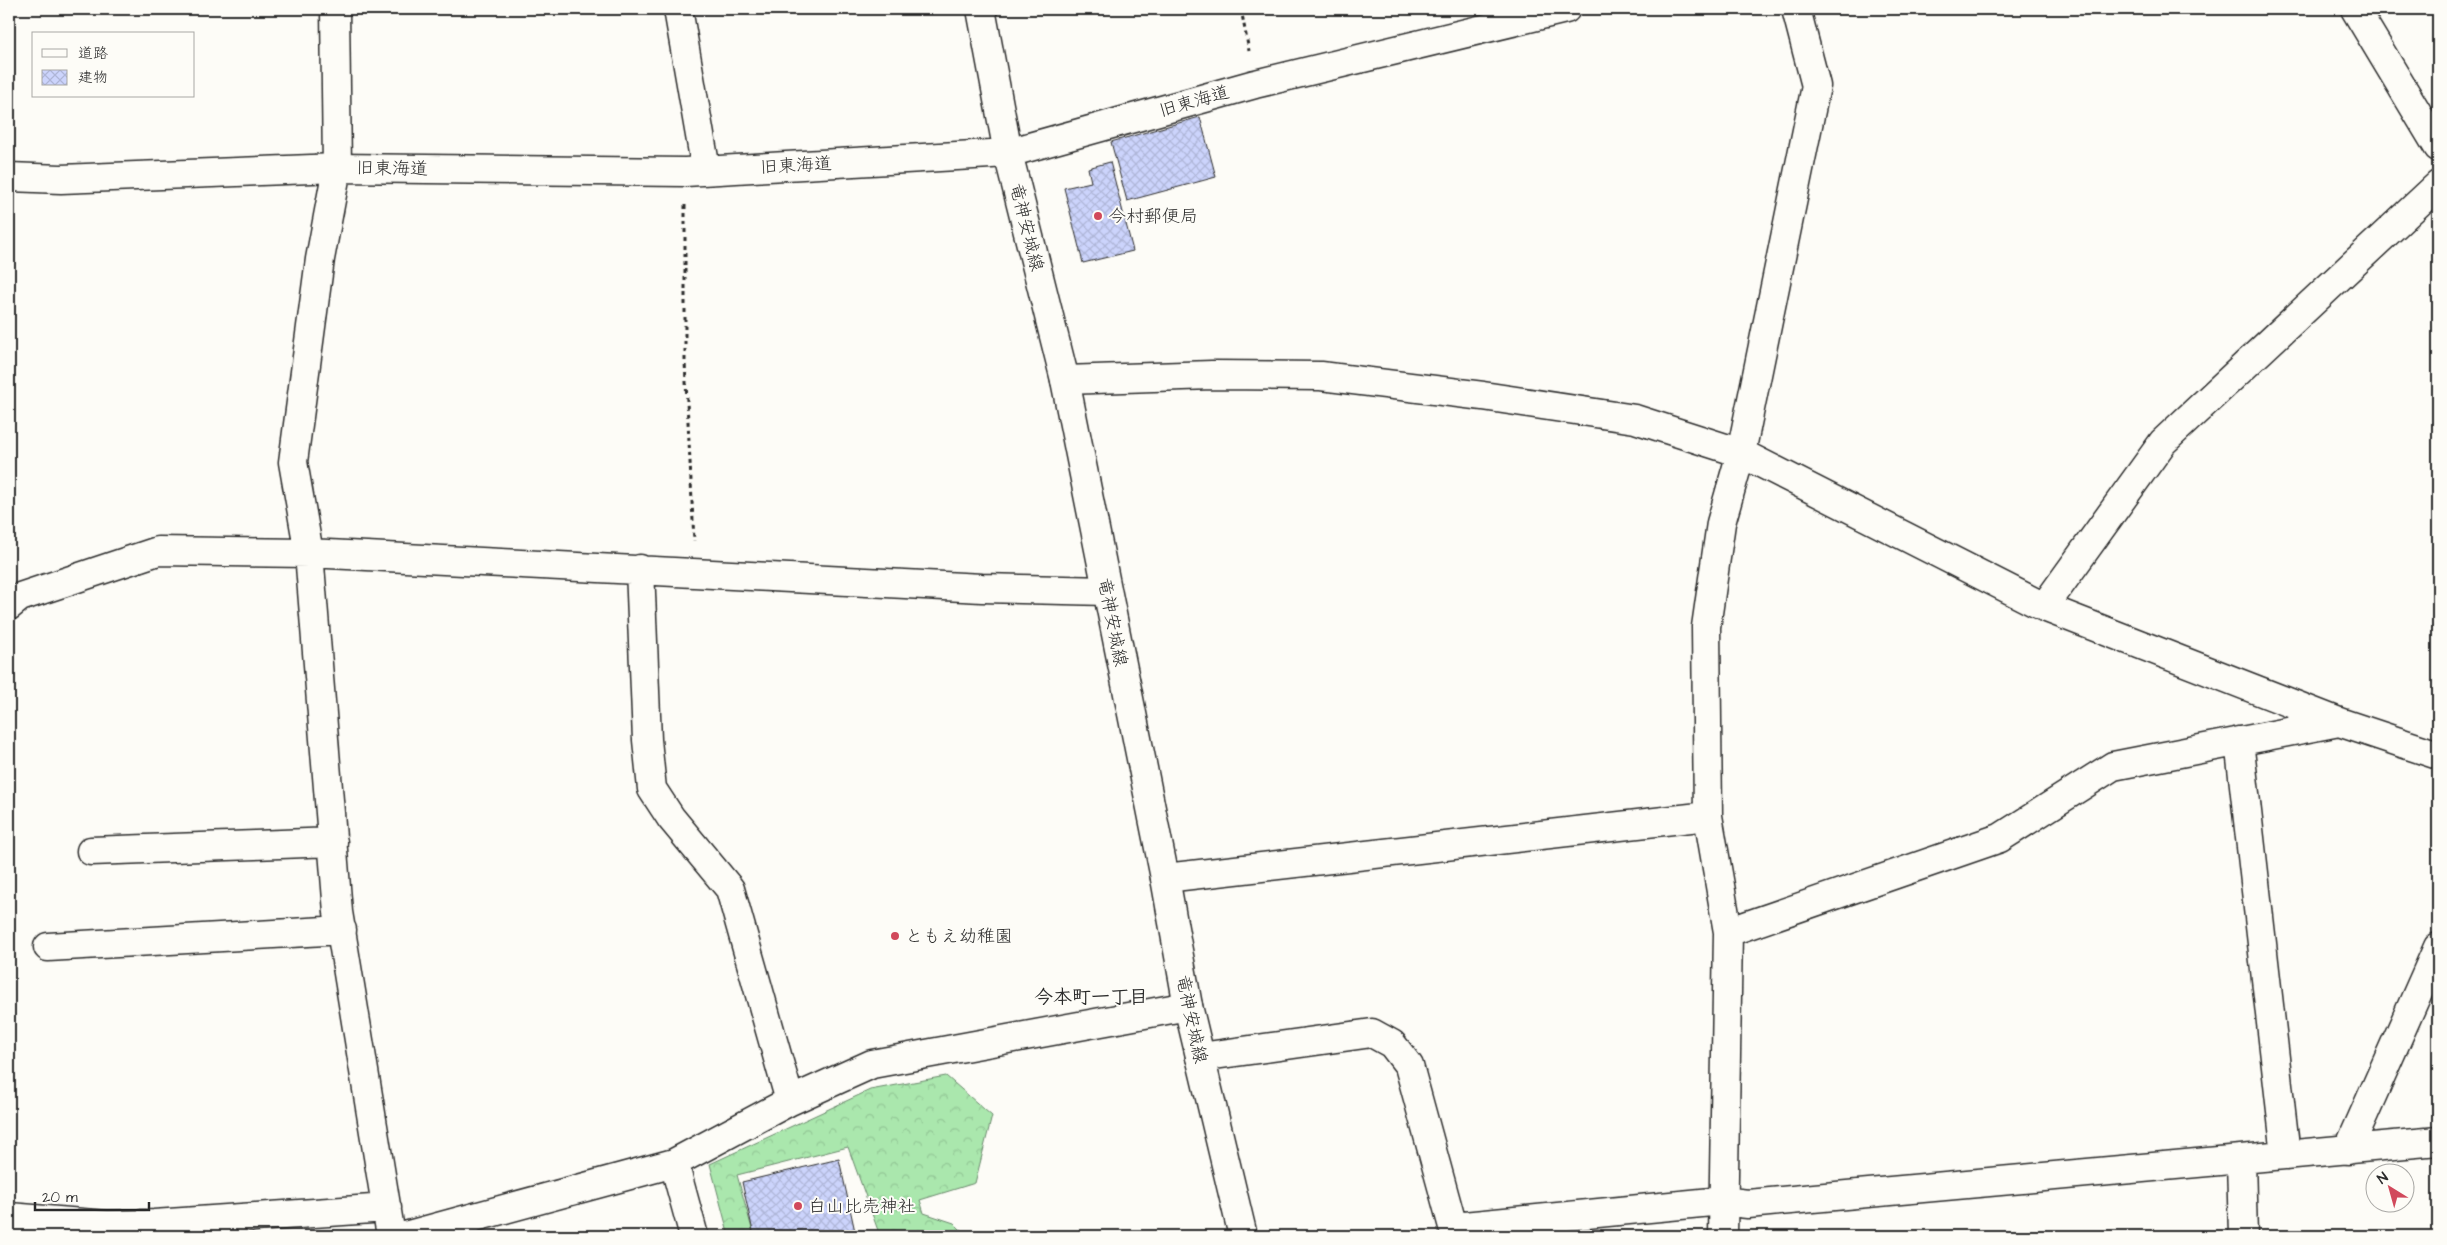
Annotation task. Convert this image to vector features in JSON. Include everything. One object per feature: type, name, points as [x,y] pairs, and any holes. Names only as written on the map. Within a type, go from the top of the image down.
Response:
[{"type":"street","points":[[335,9],[337,168],[320,259],[293,462],[310,553],[333,842],[342,930],[391,1236]]},
{"type":"street","points":[[678,9],[696,171]]},
{"type":"street","name":"竜神安城線","points":[[981,9],[1008,153],[1065,380],[1165,878],[1188,1006],[1243,1236]]},
{"type":"street","name":"旧東海道","points":[[9,177],[62,179],[337,168],[696,171],[1008,153],[1255,84],[1566,9]]},
{"type":"street","points":[[1723,1236],[1722,1202],[1728,932],[1708,816],[1706,627],[1721,524],[1740,453],[1816,86],[1796,9]]},
{"type":"street","points":[[2355,9],[2438,147]]},
{"type":"street","points":[[2044,607],[2163,442],[2438,185]]},
{"type":"street","points":[[1065,380],[1212,375],[1321,376],[1483,396],[1635,419],[1740,453],[2044,607],[2339,722],[2438,755]]},
{"type":"street","points":[[9,606],[20,597],[158,551],[310,553],[982,588],[1107,591]]},
{"type":"street","points":[[640,569],[647,740],[652,789],[671,818],[730,889],[790,1101]]},
{"type":"street","points":[[1728,932],[2000,838],[2113,766],[2339,722]]},
{"type":"street","points":[[2239,741],[2286,1155]]},
{"type":"street","points":[[1165,878],[1708,816]]},
{"type":"street","points":[[91,851],[333,842]]},
{"type":"street","points":[[48,947],[342,930]]},
{"type":"street","points":[[2348,1150],[2438,947]]},
{"type":"street","points":[[405,1236],[674,1163],[790,1101],[872,1064],[1188,1006]]},
{"type":"street","points":[[1200,1057],[1372,1033],[1392,1044],[1409,1066],[1453,1227],[1722,1202],[1748,1204],[2438,1141]]},
{"type":"street","points":[[2241,1160],[2243,1236]]},
{"type":"street","points":[[674,1163],[694,1236]]},
{"type":"street","points":[[9,1217],[154,1230],[387,1208]]},
{"type":"path","points":[[1241,9],[1255,84]]},
{"type":"path","points":[[696,171],[685,362],[696,572]]},
{"type":"green space","points":[[946,1076],[992,1116],[975,1183],[920,1200],[924,1213],[954,1223],[967,1236],[880,1236],[848,1147],[737,1175],[754,1236],[729,1236],[710,1164],[870,1090]]},
{"type":"building","points":[[1200,117],[1216,177],[1127,201],[1111,142]]},
{"type":"building","points":[[1110,162],[1133,251],[1083,263],[1064,188],[1091,182],[1088,168]]},
{"type":"building","name":"白山比売神社","points":[[839,1159],[856,1236],[754,1236],[742,1182]]},
{"type":"place","name":"今村郵便局","points":[[1098,216]]},
{"type":"place","name":"ともえ幼稚園","points":[[895,936]]},
{"type":"place","name":"白山比売神社","points":[[798,1206]]},
{"type":"district","name":"今本町一丁目","points":[[1091,996]]}]
